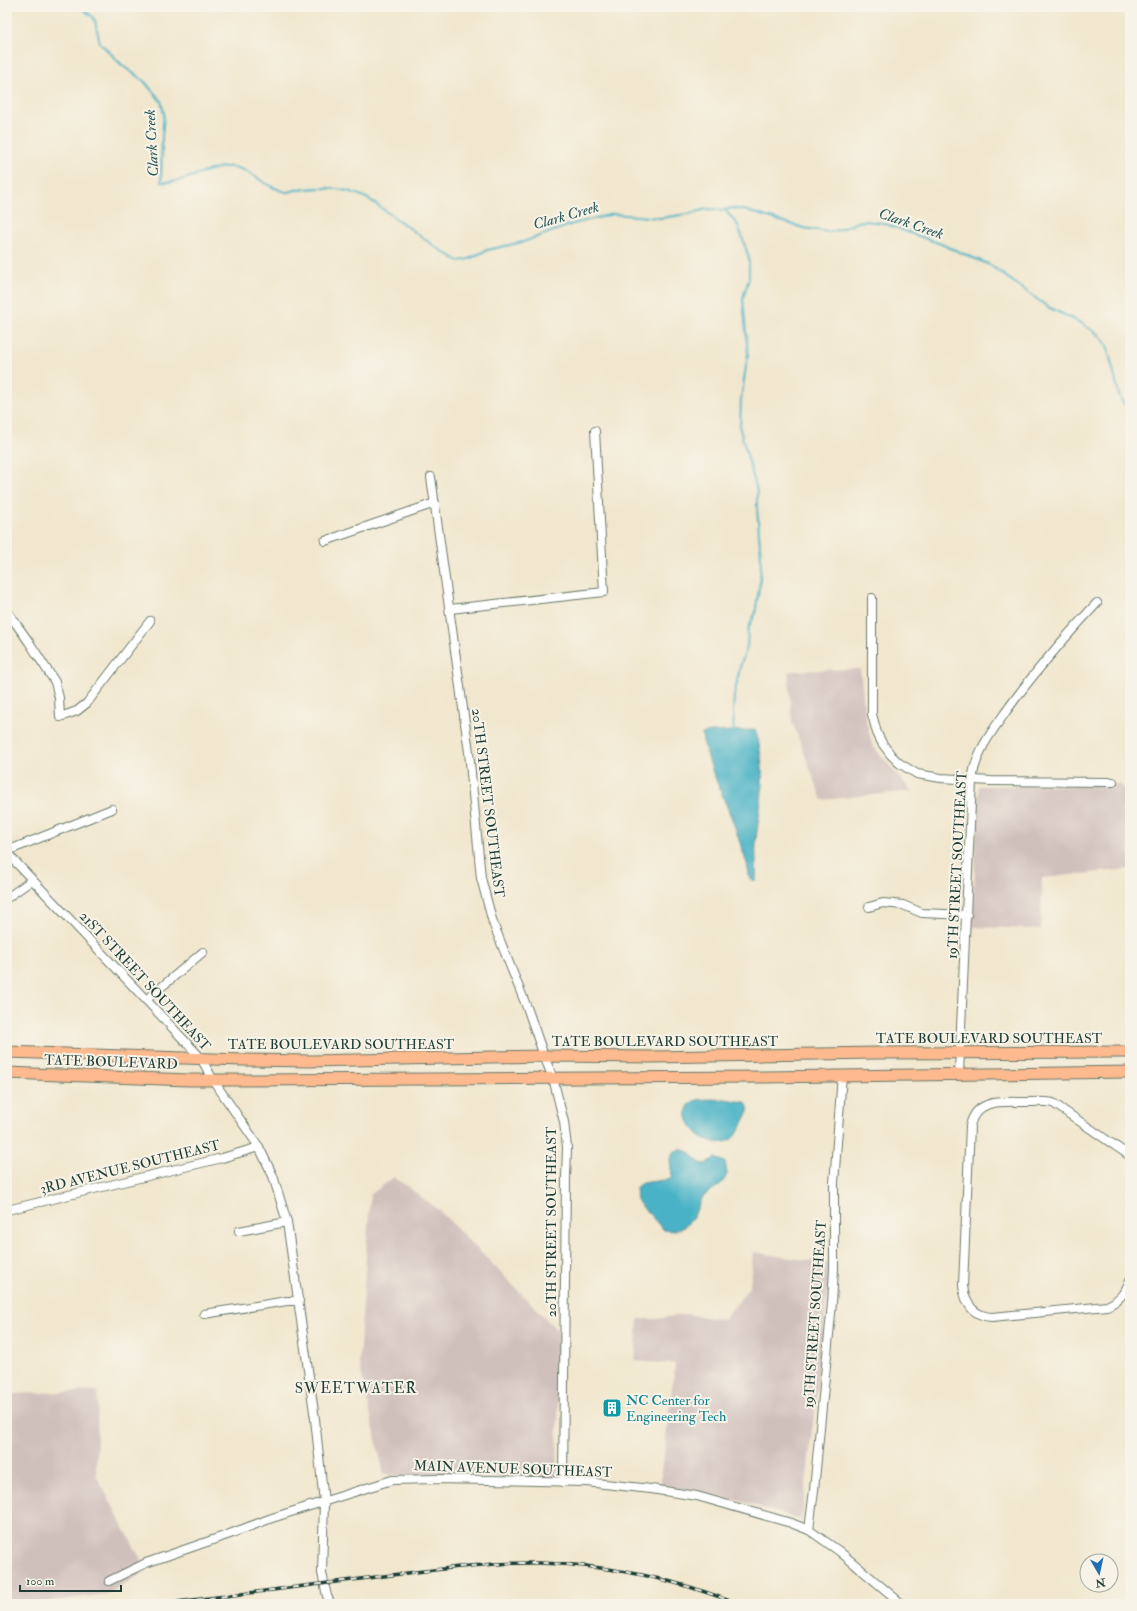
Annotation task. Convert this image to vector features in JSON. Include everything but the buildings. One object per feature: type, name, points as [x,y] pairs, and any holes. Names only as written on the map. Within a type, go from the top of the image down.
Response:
[{"type":"main road","name":"TATE BOULEVARD","points":[[7,1052],[201,1058]]},
{"type":"main road","name":"TATE BOULEVARD SOUTHEAST","points":[[201,1058],[310,1061],[544,1056],[651,1057],[1130,1052]]},
{"type":"main road","points":[[213,1080],[756,1077],[959,1073],[1130,1072]]},
{"type":"main road","name":"TATE BOULEVARD","points":[[7,1073],[213,1080]]},
{"type":"street","points":[[450,609],[604,592],[595,431]]},
{"type":"street","name":"20TH STREET SOUTHEAST","points":[[432,477],[469,752],[479,865],[484,891],[493,922],[553,1078],[563,1112],[566,1147],[563,1482]]},
{"type":"street","points":[[325,541],[435,503]]},
{"type":"street","points":[[872,598],[871,704],[874,724],[882,743],[891,756],[899,763],[917,774],[941,778],[972,780],[1113,782]]},
{"type":"street","name":"19TH STREET SOUTHEAST","points":[[959,1073],[972,780],[976,760],[989,735],[1051,653],[1097,603]]},
{"type":"street","points":[[7,611],[50,673],[59,698],[60,716],[77,711],[87,703],[150,622]]},
{"type":"street","points":[[7,852],[112,809]]},
{"type":"street","name":"21ST STREET SOUTHEAST","points":[[7,852],[201,1058],[213,1080],[259,1147],[272,1176],[286,1222],[312,1392],[324,1502],[322,1573],[323,1583],[331,1604]]},
{"type":"street","points":[[7,898],[32,880]]},
{"type":"street","points":[[869,908],[883,903],[903,906],[922,913],[967,915]]},
{"type":"street","points":[[146,1000],[203,952]]},
{"type":"street","name":"19TH STREET SOUTHEAST","points":[[809,1530],[815,1482],[832,1295],[834,1183],[842,1075]]},
{"type":"street","points":[[1130,1156],[1049,1102],[996,1102],[988,1104],[977,1111],[970,1126],[962,1286],[969,1307],[980,1315],[992,1317],[1107,1306],[1117,1301],[1125,1292],[1130,1280]]},
{"type":"street","name":"3RD AVENUE SOUTHEAST","points":[[7,1210],[222,1158],[259,1147]]},
{"type":"street","points":[[239,1231],[286,1222]]},
{"type":"street","points":[[204,1314],[287,1301],[299,1301]]},
{"type":"street","name":"MAIN AVENUE SOUTHEAST","points":[[109,1581],[146,1563],[272,1518],[324,1502],[380,1482],[400,1479],[563,1482],[614,1484],[697,1496],[776,1518],[809,1530],[839,1551],[902,1604]]},
{"type":"shaded area","points":[[860,669],[865,716],[872,745],[911,791],[822,800],[792,721],[788,671]]},
{"type":"shaded area","points":[[1120,784],[1130,793],[1130,869],[1042,878],[1041,929],[972,927],[979,786]]},
{"type":"shaded area","points":[[394,1177],[438,1209],[559,1332],[557,1477],[384,1475],[359,1363],[370,1195]]},
{"type":"shaded area","points":[[753,1252],[831,1264],[802,1520],[739,1501],[660,1487],[675,1364],[635,1361],[638,1319],[656,1319],[686,1314],[724,1320],[750,1286]]},
{"type":"shaded area","points":[[98,1391],[96,1475],[147,1571],[107,1594],[27,1604],[7,1604],[7,1394]]},
{"type":"water","points":[[756,731],[760,748],[762,783],[761,806],[756,840],[756,880],[753,881],[749,876],[747,864],[732,819],[712,770],[702,734],[711,732]]},
{"type":"water","points":[[725,1099],[745,1102],[747,1104],[748,1113],[737,1134],[732,1139],[721,1143],[702,1137],[694,1130],[689,1122],[687,1114],[688,1107],[697,1100]]},
{"type":"water","points":[[680,1149],[691,1153],[700,1163],[706,1164],[715,1158],[725,1162],[727,1174],[720,1185],[703,1197],[695,1214],[686,1225],[682,1228],[669,1231],[664,1230],[637,1201],[636,1187],[642,1183],[672,1179],[670,1159],[673,1152]]},
{"type":"waterway","name":"Clark Creek","points":[[80,7],[93,17],[100,43],[123,66],[144,81],[161,101],[164,114],[161,182],[177,181],[209,170],[232,167],[239,168],[269,185],[286,192],[318,188],[347,191],[365,197],[437,248],[459,261],[469,259],[487,250],[523,242],[573,224],[613,214],[661,218],[688,214],[707,209],[725,210],[732,208],[744,210],[804,228],[829,232],[839,230],[858,222],[865,221],[883,223],[941,244],[990,265],[1048,307],[1083,324],[1100,336],[1107,345],[1120,398],[1130,412]]},
{"type":"waterway","points":[[725,210],[738,225],[749,258],[749,278],[743,298],[748,354],[741,399],[740,429],[757,491],[761,558],[760,582],[755,614],[748,629],[747,647],[740,667],[734,696],[734,733]]},
{"type":"railway","points":[[161,1604],[448,1568],[521,1563],[565,1564],[616,1570],[690,1587],[738,1604]]},
{"type":"place","name":"NC Center for Engineering Tech","points":[[612,1408]]},
{"type":"district","name":"SWEETWATER","points":[[356,1388]]}]
